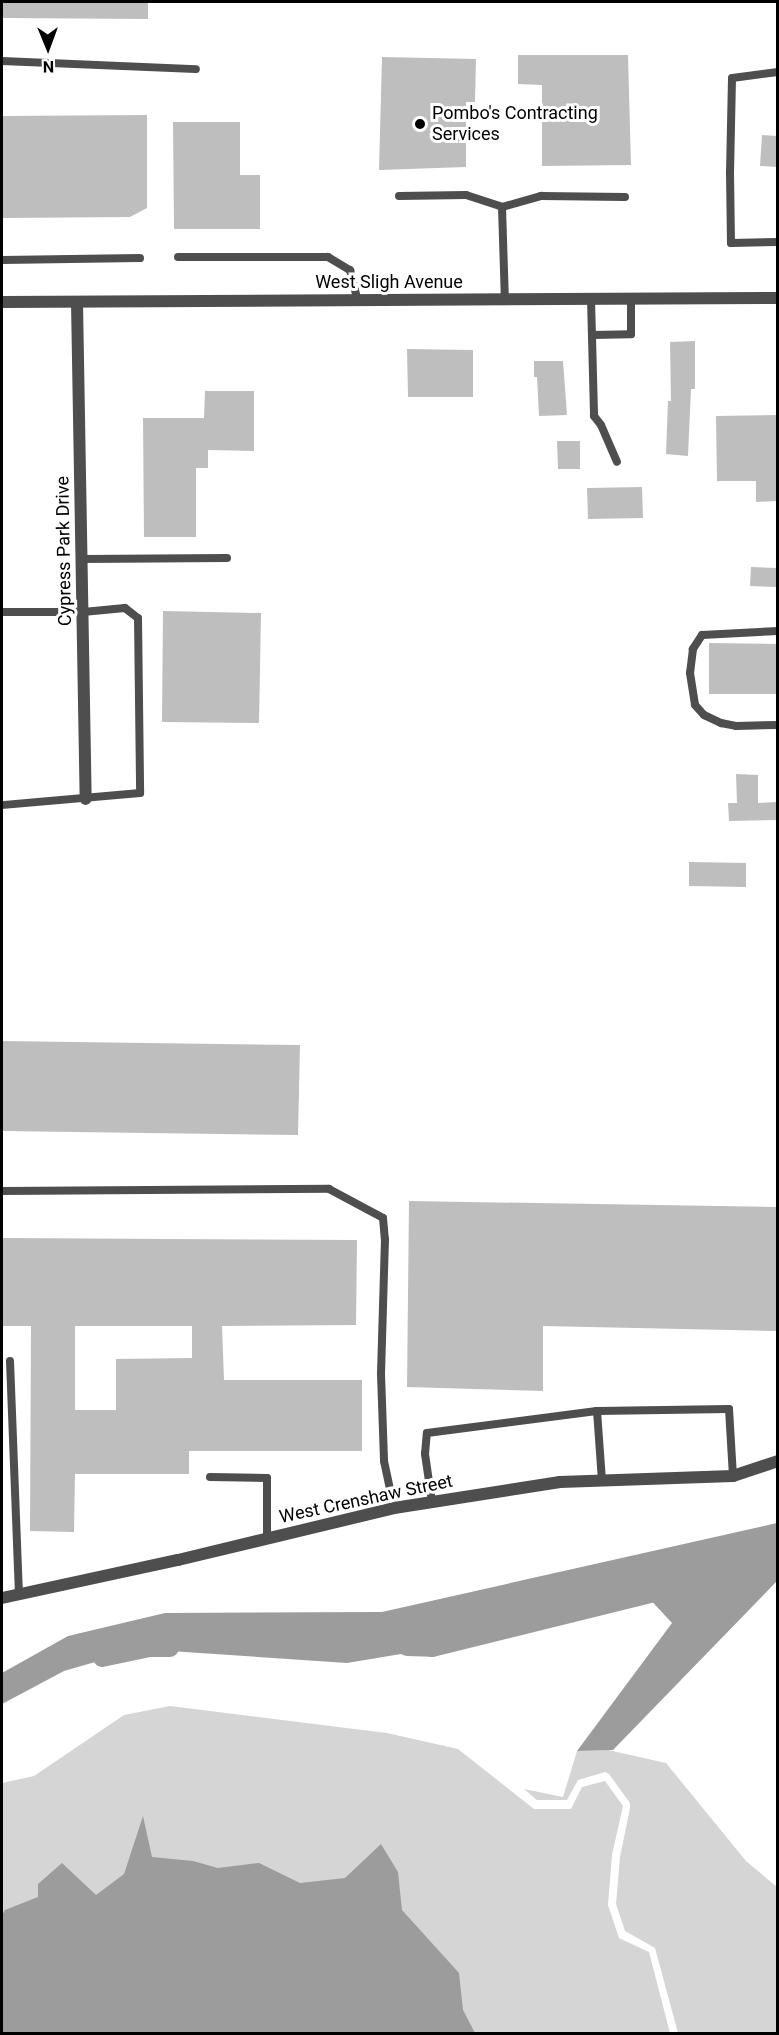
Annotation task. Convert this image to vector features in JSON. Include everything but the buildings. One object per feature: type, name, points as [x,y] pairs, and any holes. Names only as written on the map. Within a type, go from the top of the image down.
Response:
[{"type":"street","name":"West Sligh Avenue","points":[[2,302],[777,298]]},
{"type":"street","name":"Cypress Park Drive","points":[[77,302],[86,799]]},
{"type":"street","name":"West Crenshaw Street","points":[[2,1598],[394,1508],[560,1482],[733,1476],[777,1461]]},
{"type":"lane","points":[[2,62],[196,69]]},
{"type":"lane","points":[[777,72],[732,78],[730,243],[777,242]]},
{"type":"lane","points":[[399,196],[466,195],[502,207],[541,196],[625,197]]},
{"type":"lane","points":[[502,207],[505,300]]},
{"type":"lane","points":[[178,257],[328,257],[350,270],[358,301]]},
{"type":"lane","points":[[2,260],[140,258]]},
{"type":"lane","points":[[591,299],[594,416],[601,425],[617,462]]},
{"type":"lane","points":[[592,335],[631,334],[631,299]]},
{"type":"lane","points":[[82,559],[227,558]]},
{"type":"lane","points":[[2,612],[83,612],[125,608],[138,618],[140,793],[2,805]]},
{"type":"lane","points":[[777,631],[702,635],[693,649],[690,673],[695,705],[704,715],[721,723],[736,726],[777,725]]},
{"type":"lane","points":[[2,1191],[329,1189],[383,1218],[381,1374],[384,1450],[394,1508]]},
{"type":"lane","points":[[10,1361],[19,1594]]},
{"type":"lane","points":[[432,1502],[425,1454],[427,1433],[597,1411],[729,1408],[733,1476]]},
{"type":"lane","points":[[597,1411],[602,1481]]},
{"type":"lane","points":[[210,1477],[267,1478],[267,1538]]},
{"type":"shaded area","points":[[777,1523],[777,1581],[613,1750],[577,1751],[672,1623],[645,1594],[419,1651],[347,1663],[140,1649],[64,1671],[2,1704],[2,1673],[68,1636],[165,1613],[382,1612]]},
{"type":"shaded area","points":[[170,1706],[387,1733],[458,1749],[534,1809],[571,1809],[582,1787],[605,1781],[623,1806],[612,1855],[608,1905],[619,1938],[649,1952],[670,2033],[2,2033],[2,1783],[34,1776],[124,1715]]},
{"type":"shaded area","points":[[608,1750],[666,1763],[746,1861],[777,1887],[777,2033],[678,2033],[655,1948],[625,1931],[616,1904],[620,1857],[630,1803],[609,1774],[605,1772],[578,1780],[567,1800],[537,1800],[524,1789],[563,1797],[577,1751]]},
{"type":"shaded area","points":[[143,1816],[152,1857],[193,1861],[218,1868],[259,1863],[300,1883],[345,1878],[381,1844],[398,1872],[402,1910],[459,1973],[463,2010],[475,2033],[2,2033],[2,1915],[5,1910],[38,1897],[38,1884],[62,1863],[96,1895],[124,1874]]},
{"type":"waterway","points":[[407,1647],[432,1648],[670,1589]]},
{"type":"waterway","points":[[102,1658],[150,1648],[170,1648]]},
{"type":"place","name":"Pombo's Contracting Services","points":[[420,124]]}]
